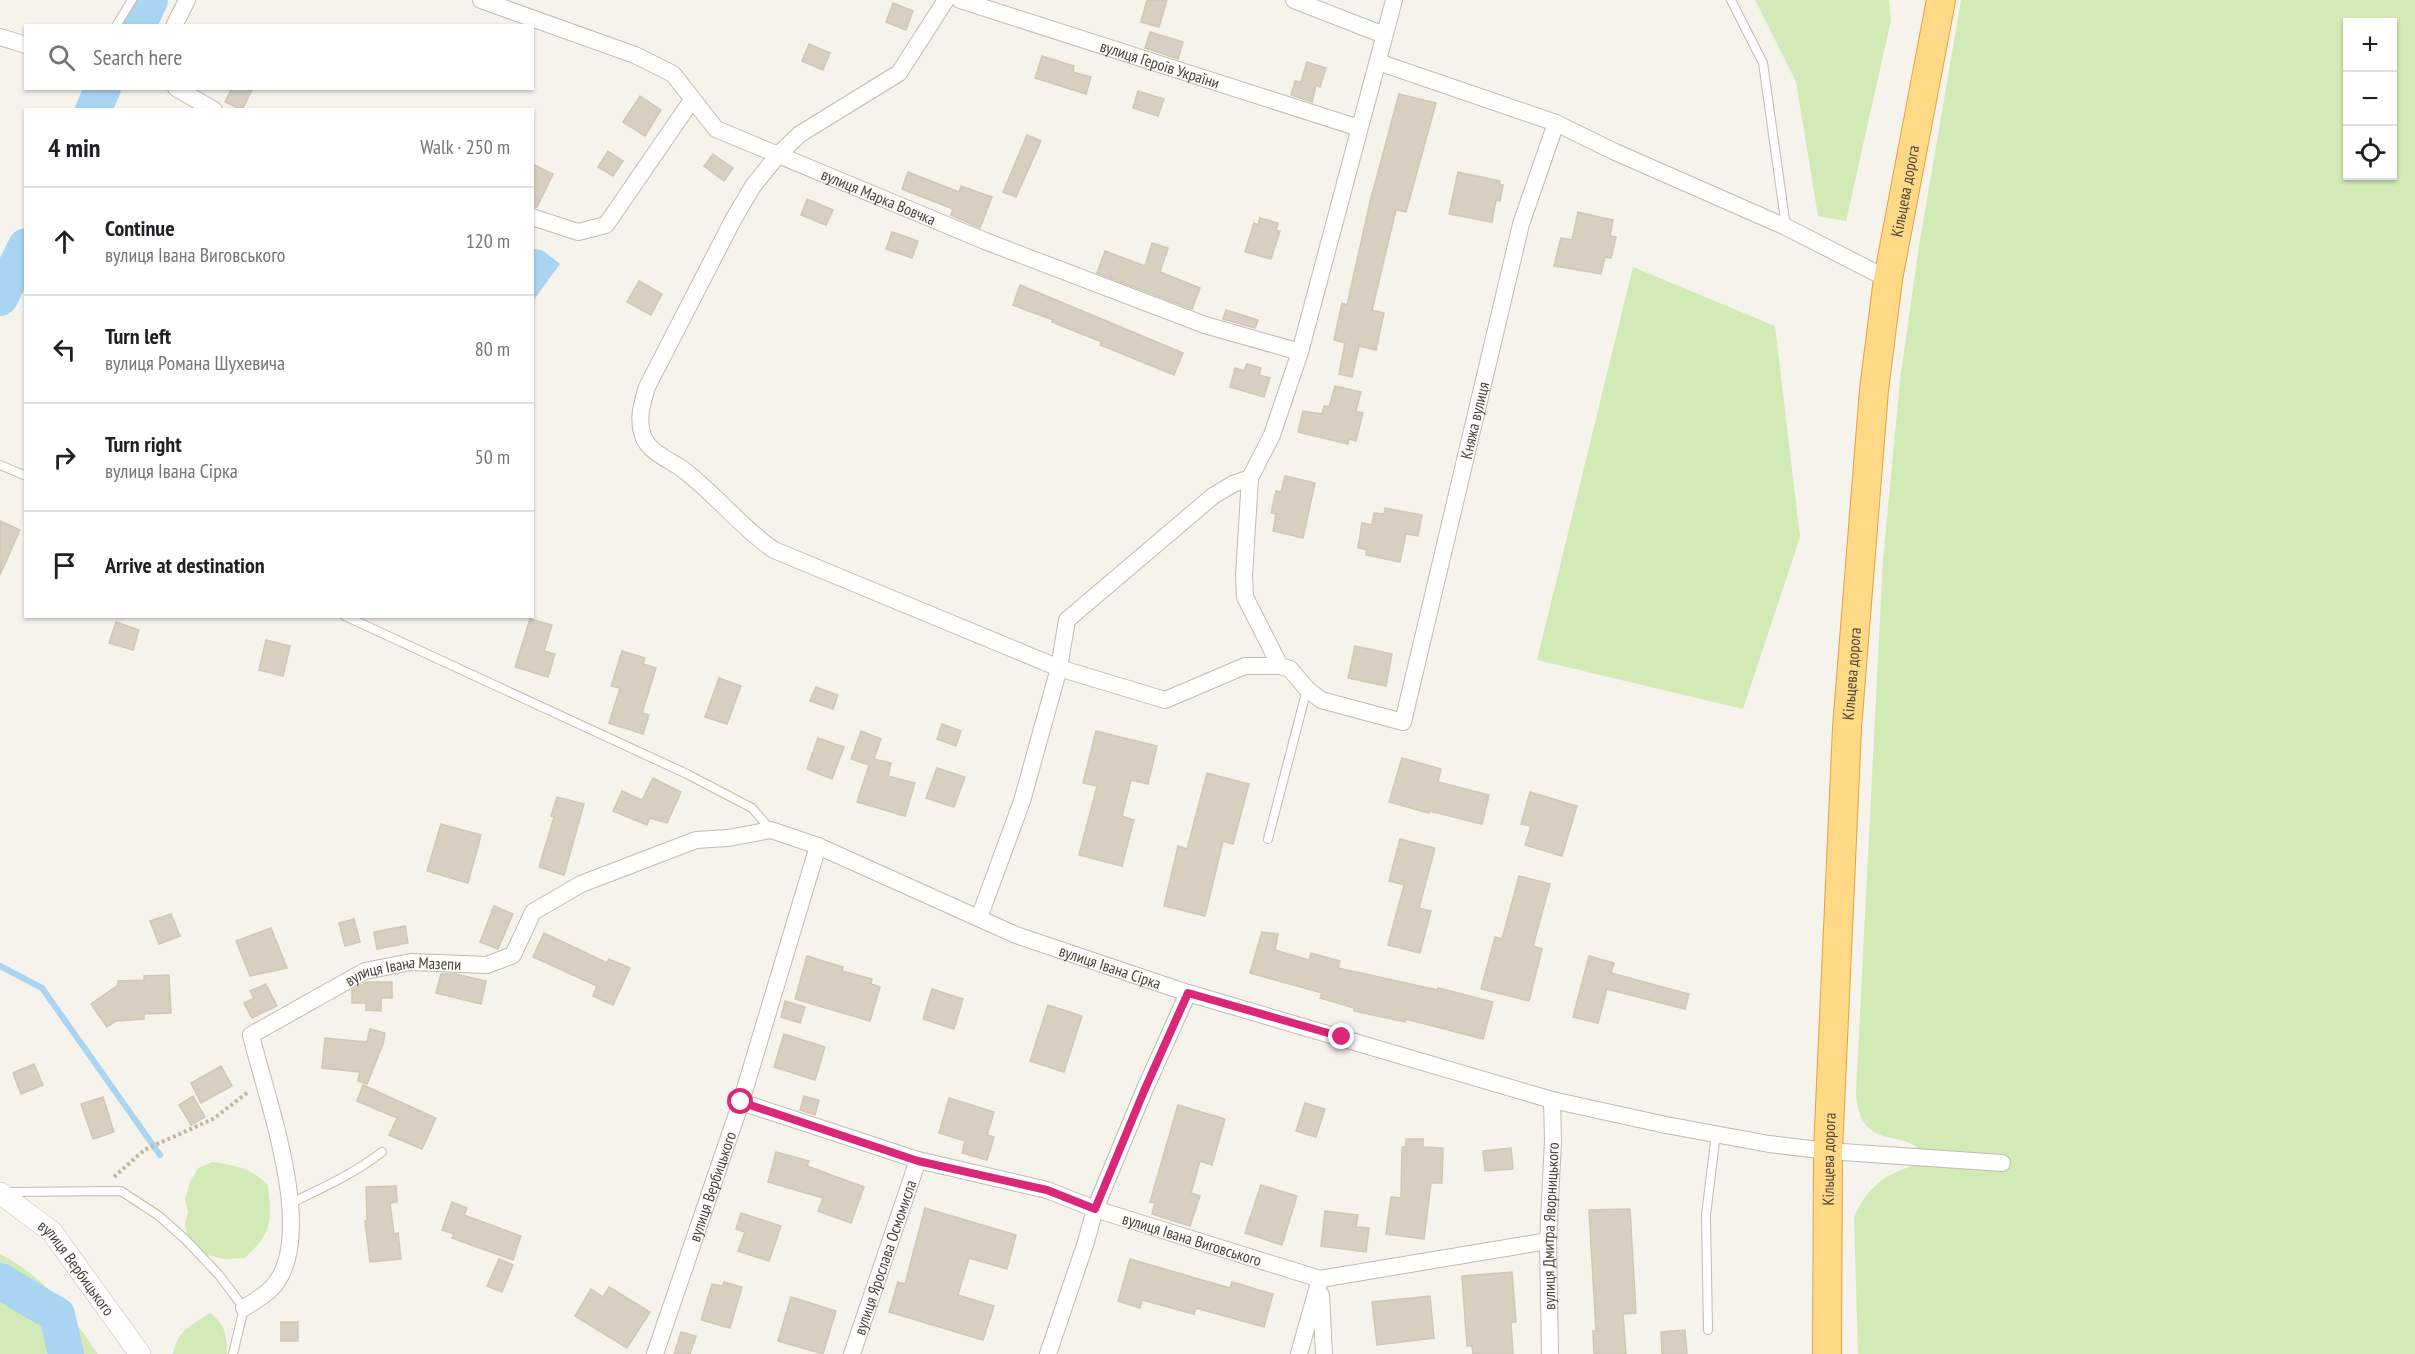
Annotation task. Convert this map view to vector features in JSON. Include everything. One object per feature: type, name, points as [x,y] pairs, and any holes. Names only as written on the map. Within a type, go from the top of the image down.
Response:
[{"type":"highway","name":"Кільцева дорога","points":[[1827,1354],[1828,1151],[1848,717],[1874,390],[1888,279],[1941,0]]},
{"type":"street","points":[[175,24],[187,0]]},
{"type":"street","name":"вулиця Марка Вовчка","points":[[482,0],[635,55],[674,74],[716,129],[985,241],[1204,325],[1300,352]]},
{"type":"street","points":[[946,0],[899,73],[800,134],[778,154],[753,186],[733,220],[647,387],[639,415],[643,438],[651,448],[683,470],[716,499],[753,536],[774,550],[1059,668],[1165,700],[1245,666],[1280,666],[1290,669],[1307,689]]},
{"type":"street","name":"вулиця Героїв України","points":[[960,0],[1359,128]]},
{"type":"street","points":[[1294,0],[1384,34]]},
{"type":"street","points":[[1280,666],[1245,597],[1244,575],[1250,478],[1272,435],[1300,352],[1394,0]]},
{"type":"street","points":[[0,37],[24,44]]},
{"type":"street","points":[[1378,62],[1556,123],[1613,151],[1786,227],[1888,279]]},
{"type":"street","points":[[179,90],[211,108]]},
{"type":"street","points":[[534,218],[578,232],[606,225],[692,100]]},
{"type":"street","name":"Княжа вулиця","points":[[1307,689],[1321,700],[1403,722],[1521,224],[1556,123]]},
{"type":"street","points":[[979,918],[1022,801],[1059,668],[1067,620],[1213,496],[1233,484],[1250,478]]},
{"type":"street","name":"вулиця Івана Мазепи","points":[[244,1308],[265,1294],[275,1285],[281,1275],[290,1234],[291,1203],[281,1149],[251,1035],[365,971],[411,962],[487,965],[513,955],[533,912],[581,884],[696,840],[728,838],[771,830],[818,846]]},
{"type":"street","name":"вулиця Івана Сірка","points":[[818,846],[1016,935],[1188,993],[1552,1100],[1666,1125],[1716,1132],[1769,1144],[1828,1151],[2002,1163]]},
{"type":"street","name":"вулиця Вербицького","points":[[655,1354],[741,1102],[818,846]]},
{"type":"street","points":[[1048,1354],[1095,1209],[1188,993]]},
{"type":"street","name":"вулиця Дмитра Яворницького","points":[[1550,1354],[1548,1241],[1553,1141],[1552,1100]]},
{"type":"street","name":"вулиця Івана Виговського","points":[[741,1102],[918,1161],[1047,1190],[1095,1209],[1320,1279],[1548,1241]]},
{"type":"street","name":"вулиця Ярослава Осмомисла","points":[[852,1354],[918,1161]]},
{"type":"street","name":"вулиця Вербицького","points":[[0,1193],[52,1232],[140,1354]]},
{"type":"street","points":[[1299,1354],[1320,1279]]},
{"type":"street","points":[[1320,1279],[1324,1354]]},
{"type":"lane","points":[[117,24],[132,0]]},
{"type":"lane","points":[[1731,0],[1763,63],[1786,227]]},
{"type":"lane","points":[[0,465],[24,475]]},
{"type":"lane","points":[[349,618],[687,774],[752,808],[771,830]]},
{"type":"lane","points":[[1268,839],[1307,689]]},
{"type":"lane","points":[[1708,1330],[1706,1215],[1716,1132]]},
{"type":"lane","points":[[291,1203],[338,1182],[382,1152]]},
{"type":"lane","points":[[0,1193],[121,1191],[159,1216],[186,1240],[219,1275],[244,1308],[233,1354]]},
{"type":"path","points":[[105,1190],[119,1170],[150,1148],[213,1119],[262,1082]]},
{"type":"green space","points":[[1755,0],[1889,0],[1891,20],[1846,221],[1818,216],[1796,82]]},
{"type":"green space","points":[[1961,0],[2415,0],[2415,1354],[1858,1354],[1854,1218],[1872,1189],[1898,1171],[1921,1163],[1923,1153],[1914,1145],[1883,1136],[1865,1124],[1859,1111],[1856,1092],[1883,560],[1900,380],[1919,246]]},
{"type":"green space","points":[[1633,267],[1775,326],[1800,537],[1743,709],[1537,660]]},
{"type":"green space","points":[[212,1162],[242,1168],[268,1185],[270,1217],[266,1233],[245,1258],[225,1259],[198,1253],[188,1241],[185,1223],[188,1212],[185,1199],[190,1182],[198,1168]]},
{"type":"green space","points":[[0,1254],[17,1263],[56,1297],[98,1354],[0,1354]]},
{"type":"green space","points":[[210,1313],[219,1321],[224,1331],[227,1354],[173,1354],[181,1334]]},
{"type":"water","points":[[534,249],[542,250],[560,264],[534,300]]},
{"type":"building","points":[[1147,0],[1167,0],[1159,27],[1141,22]]},
{"type":"building","points":[[893,3],[913,11],[906,30],[886,22]]},
{"type":"building","points":[[1150,32],[1183,42],[1178,59],[1145,48]]},
{"type":"building","points":[[809,44],[830,53],[823,70],[802,61]]},
{"type":"building","points":[[1042,56],[1074,66],[1073,72],[1091,77],[1086,94],[1035,78]]},
{"type":"building","points":[[1307,62],[1326,68],[1320,87],[1316,85],[1312,102],[1291,95],[1295,81],[1301,82]]},
{"type":"building","points":[[231,90],[252,90],[243,108],[225,102]]},
{"type":"building","points":[[1138,91],[1164,99],[1158,116],[1133,108]]},
{"type":"building","points":[[1399,94],[1436,103],[1406,212],[1396,210],[1372,310],[1384,313],[1376,350],[1359,346],[1352,377],[1339,374],[1345,343],[1334,340],[1342,303],[1347,305],[1370,202]]},
{"type":"building","points":[[640,96],[661,110],[645,136],[623,122]]},
{"type":"building","points":[[1027,135],[1041,141],[1016,197],[1003,192]]},
{"type":"building","points":[[608,151],[623,161],[613,176],[598,167]]},
{"type":"building","points":[[713,154],[733,168],[724,181],[704,166]]},
{"type":"building","points":[[534,165],[553,174],[537,207],[534,207]]},
{"type":"building","points":[[908,172],[959,192],[961,186],[992,197],[980,228],[951,215],[953,209],[902,189]]},
{"type":"building","points":[[1458,172],[1500,181],[1500,185],[1503,185],[1500,201],[1496,200],[1492,222],[1449,214]]},
{"type":"building","points":[[807,199],[833,210],[826,225],[801,215]]},
{"type":"building","points":[[1578,212],[1613,220],[1610,236],[1616,237],[1611,258],[1605,257],[1601,274],[1554,266],[1561,238],[1572,240]]},
{"type":"building","points":[[1260,218],[1278,223],[1276,230],[1280,231],[1271,259],[1245,252],[1254,223],[1258,225]]},
{"type":"building","points":[[892,232],[918,241],[912,258],[886,249]]},
{"type":"building","points":[[1152,243],[1168,248],[1160,272],[1200,288],[1192,309],[1097,273],[1105,251],[1145,266]]},
{"type":"building","points":[[639,281],[662,294],[651,315],[627,302]]},
{"type":"building","points":[[1020,285],[1183,353],[1174,375],[1100,345],[1102,342],[1052,322],[1053,320],[1013,305]]},
{"type":"building","points":[[1226,310],[1258,320],[1255,328],[1223,319]]},
{"type":"building","points":[[1247,364],[1261,368],[1259,375],[1270,378],[1264,397],[1230,387],[1235,368],[1244,371]]},
{"type":"building","points":[[1335,386],[1361,392],[1356,411],[1363,413],[1356,441],[1349,439],[1348,444],[1298,432],[1303,411],[1322,414],[1324,406],[1329,407]]},
{"type":"building","points":[[1285,476],[1315,483],[1303,538],[1273,531],[1276,514],[1271,513],[1276,491],[1281,492]]},
{"type":"building","points":[[1385,508],[1422,515],[1418,536],[1406,534],[1400,562],[1366,555],[1367,550],[1358,548],[1362,523],[1372,525],[1374,513],[1384,514]]},
{"type":"building","points":[[0,521],[20,530],[0,575]]},
{"type":"building","points":[[530,619],[552,625],[544,651],[555,654],[548,677],[515,667]]},
{"type":"building","points":[[116,622],[139,630],[133,650],[109,643]]},
{"type":"building","points":[[266,640],[290,646],[283,676],[259,670]]},
{"type":"building","points":[[1355,646],[1392,654],[1386,686],[1348,678]]},
{"type":"building","points":[[622,651],[645,658],[643,664],[656,668],[642,713],[649,715],[643,734],[609,723],[620,688],[611,686]]},
{"type":"building","points":[[719,678],[741,686],[727,724],[705,717]]},
{"type":"building","points":[[816,687],[838,695],[833,709],[810,701]]},
{"type":"building","points":[[942,724],[961,731],[956,746],[937,739]]},
{"type":"building","points":[[861,731],[881,739],[874,759],[891,763],[888,776],[915,783],[905,816],[857,802],[869,765],[851,759]]},
{"type":"building","points":[[1096,731],[1157,746],[1148,784],[1131,780],[1122,816],[1134,820],[1122,866],[1079,855],[1097,786],[1083,783]]},
{"type":"building","points":[[818,738],[844,747],[832,779],[807,769]]},
{"type":"building","points":[[1402,758],[1441,769],[1438,782],[1489,795],[1482,824],[1389,802]]},
{"type":"building","points":[[937,768],[965,777],[954,807],[926,798]]},
{"type":"building","points":[[1207,773],[1249,784],[1233,844],[1223,841],[1205,916],[1164,906],[1178,846],[1187,849]]},
{"type":"building","points":[[653,778],[681,792],[667,823],[650,818],[647,825],[613,811],[622,791],[642,800]]},
{"type":"building","points":[[1530,792],[1577,806],[1562,856],[1525,845],[1531,826],[1521,824]]},
{"type":"building","points":[[557,797],[584,804],[564,875],[539,867],[554,817],[551,816]]},
{"type":"building","points":[[441,824],[481,835],[468,883],[427,871]]},
{"type":"building","points":[[1400,839],[1435,848],[1419,908],[1431,911],[1420,953],[1388,945],[1404,885],[1389,881]]},
{"type":"building","points":[[1519,876],[1550,884],[1533,946],[1542,949],[1529,1001],[1481,989],[1495,937],[1502,939]]},
{"type":"building","points":[[494,906],[513,914],[498,949],[480,942]]},
{"type":"building","points":[[171,914],[180,936],[159,944],[150,921]]},
{"type":"building","points":[[354,919],[360,942],[345,946],[339,923]]},
{"type":"building","points":[[405,926],[408,943],[377,949],[374,932]]},
{"type":"building","points":[[271,928],[287,968],[250,976],[236,941]]},
{"type":"building","points":[[1262,932],[1278,934],[1275,950],[1309,960],[1311,953],[1340,961],[1338,968],[1438,990],[1438,988],[1493,1002],[1483,1039],[1406,1019],[1405,1022],[1354,1011],[1354,1008],[1320,998],[1322,993],[1250,973]]},
{"type":"building","points":[[544,933],[607,963],[609,959],[630,968],[613,1005],[593,996],[597,986],[533,957]]},
{"type":"building","points":[[807,956],[843,967],[842,971],[872,979],[871,984],[880,987],[870,1021],[795,999]]},
{"type":"building","points":[[1589,956],[1614,963],[1611,973],[1689,994],[1685,1009],[1607,989],[1598,1023],[1573,1017]]},
{"type":"building","points":[[441,974],[456,974],[486,981],[481,1004],[436,993]]},
{"type":"building","points":[[169,975],[171,1013],[144,1014],[144,1019],[116,1021],[107,1027],[91,1004],[118,985],[118,981],[144,980],[144,976]]},
{"type":"building","points":[[367,982],[392,982],[392,998],[381,998],[381,1011],[366,1010],[366,1003],[352,1003],[352,990]]},
{"type":"building","points":[[266,984],[277,1006],[252,1018],[244,1003],[254,998],[250,991]]},
{"type":"building","points":[[932,989],[963,999],[954,1029],[923,1019]]},
{"type":"building","points":[[785,1001],[805,1007],[800,1023],[781,1017]]},
{"type":"building","points":[[1048,1005],[1082,1016],[1064,1072],[1030,1061]]},
{"type":"building","points":[[370,1029],[385,1033],[367,1084],[358,1081],[360,1072],[322,1068],[325,1038],[367,1042]]},
{"type":"building","points":[[784,1034],[825,1047],[815,1080],[774,1067]]},
{"type":"building","points":[[34,1064],[43,1085],[21,1094],[13,1073]]},
{"type":"building","points":[[221,1066],[232,1086],[201,1103],[191,1083]]},
{"type":"building","points":[[363,1085],[436,1118],[422,1149],[389,1135],[397,1118],[357,1101]]},
{"type":"building","points":[[193,1096],[205,1117],[191,1125],[179,1105]]},
{"type":"building","points":[[804,1096],[819,1100],[815,1115],[800,1110]]},
{"type":"building","points":[[103,1097],[114,1132],[93,1139],[81,1104]]},
{"type":"building","points":[[949,1098],[994,1112],[987,1135],[994,1137],[987,1160],[962,1153],[965,1141],[939,1133]]},
{"type":"building","points":[[1305,1103],[1325,1109],[1316,1137],[1296,1131]]},
{"type":"building","points":[[1178,1105],[1225,1119],[1212,1165],[1200,1161],[1191,1193],[1200,1196],[1190,1226],[1152,1214],[1155,1203],[1150,1202]]},
{"type":"building","points":[[1406,1139],[1423,1139],[1423,1147],[1443,1148],[1442,1183],[1431,1183],[1424,1239],[1386,1234],[1391,1197],[1401,1198],[1402,1147],[1406,1147]]},
{"type":"building","points":[[1511,1148],[1513,1169],[1485,1171],[1483,1151]]},
{"type":"building","points":[[776,1152],[809,1161],[807,1166],[864,1187],[851,1223],[818,1211],[823,1198],[768,1182]]},
{"type":"building","points":[[1261,1185],[1297,1196],[1282,1245],[1245,1233]]},
{"type":"building","points":[[396,1186],[397,1202],[390,1203],[394,1234],[398,1233],[401,1259],[370,1262],[365,1221],[367,1221],[366,1187]]},
{"type":"building","points":[[452,1202],[467,1208],[464,1215],[521,1236],[513,1260],[452,1238],[454,1234],[442,1230]]},
{"type":"building","points":[[925,1208],[1016,1235],[1007,1269],[969,1258],[958,1295],[994,1306],[983,1340],[889,1312],[898,1282],[905,1284]]},
{"type":"building","points":[[1630,1209],[1636,1313],[1623,1314],[1626,1354],[1594,1354],[1593,1331],[1596,1331],[1589,1210]]},
{"type":"building","points":[[1325,1211],[1358,1215],[1356,1227],[1369,1228],[1366,1252],[1321,1246]]},
{"type":"building","points":[[741,1213],[781,1226],[769,1261],[738,1251],[745,1232],[736,1229]]},
{"type":"building","points":[[499,1259],[513,1265],[502,1292],[487,1286]]},
{"type":"building","points":[[1130,1259],[1230,1288],[1232,1282],[1273,1294],[1264,1327],[1196,1308],[1194,1314],[1142,1300],[1140,1308],[1118,1301]]},
{"type":"building","points":[[1512,1272],[1516,1322],[1511,1322],[1513,1354],[1473,1354],[1472,1346],[1467,1346],[1462,1276]]},
{"type":"building","points":[[724,1282],[742,1287],[730,1328],[701,1320],[712,1284],[722,1286]]},
{"type":"building","points":[[609,1287],[650,1312],[627,1348],[575,1316],[591,1289],[603,1297]]},
{"type":"building","points":[[1430,1296],[1434,1338],[1377,1345],[1372,1302]]},
{"type":"building","points":[[791,1297],[836,1311],[823,1354],[778,1341]]},
{"type":"building","points":[[281,1322],[298,1322],[298,1341],[281,1341]]},
{"type":"building","points":[[1685,1330],[1687,1354],[1662,1354],[1661,1332]]},
{"type":"building","points":[[681,1332],[696,1336],[690,1354],[674,1354]]},
{"type":"waterway","points":[[139,24],[150,0]]},
{"type":"waterway","points":[[94,108],[102,90]]},
{"type":"waterway","points":[[0,298],[24,250]]},
{"type":"waterway","points":[[0,966],[42,988],[160,1155]]},
{"type":"waterway","points":[[0,1281],[57,1315],[66,1354]]},
{"type":"route","points":[[741,1102],[918,1161],[1047,1190],[1095,1209],[1188,993],[1342,1037]]}]
